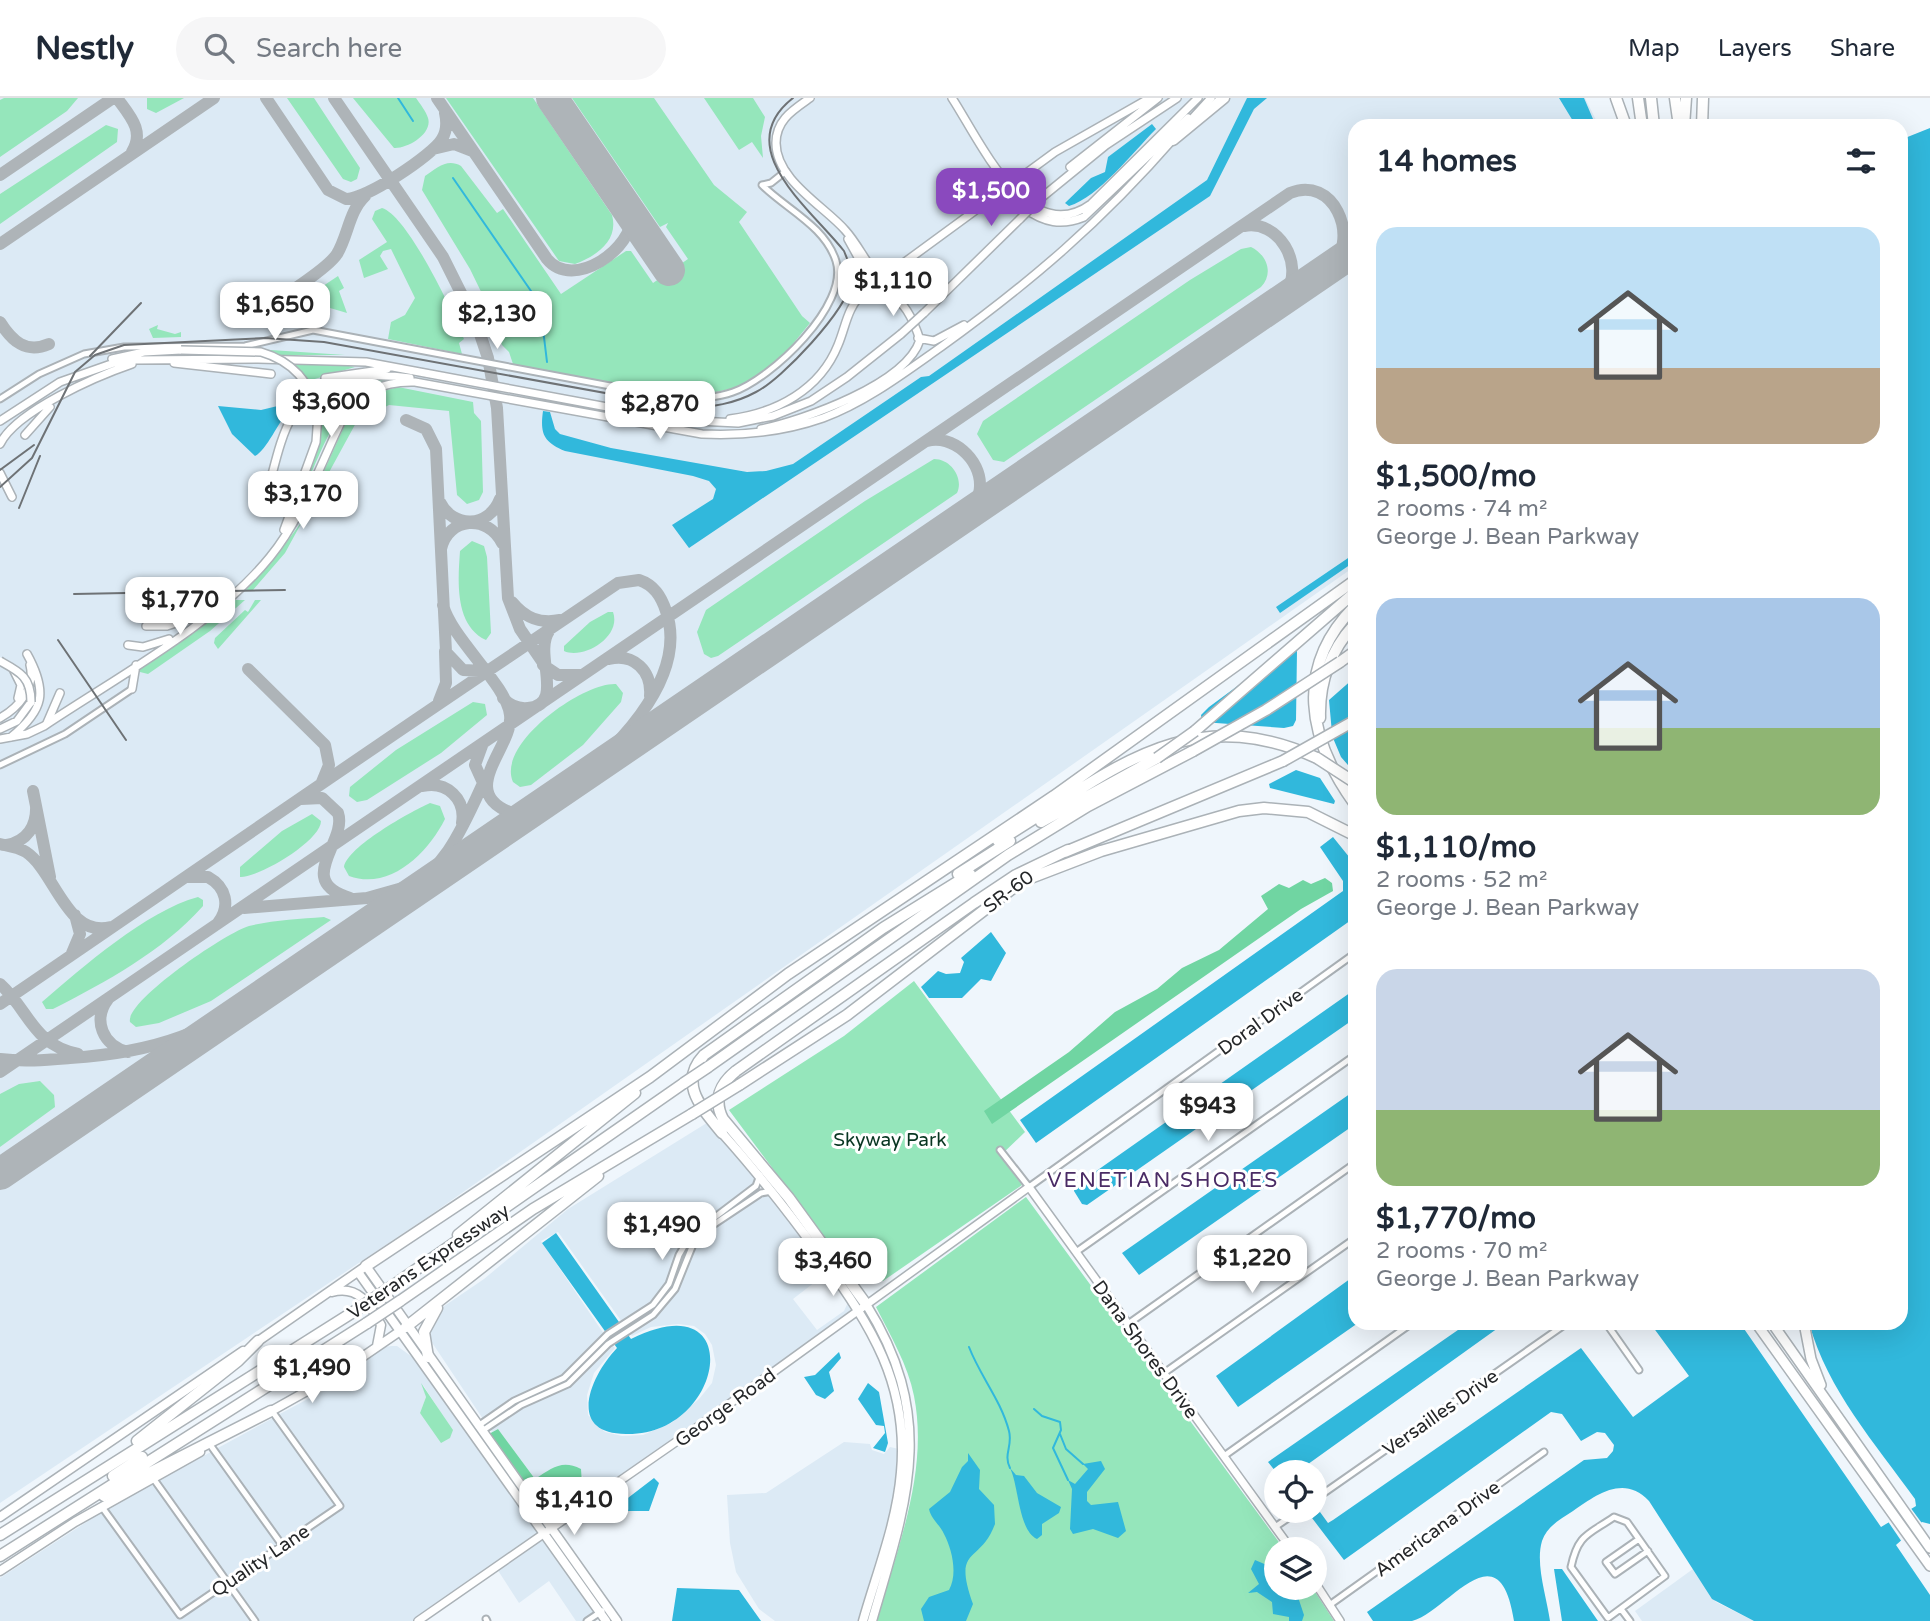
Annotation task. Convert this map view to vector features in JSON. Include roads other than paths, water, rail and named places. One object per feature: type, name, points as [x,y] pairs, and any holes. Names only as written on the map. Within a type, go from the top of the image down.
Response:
[{"type":"highway","points":[[1173,140],[1224,98]]},
{"type":"highway","points":[[1616,98],[1624,119]]},
{"type":"highway","points":[[1638,98],[1641,119]]},
{"type":"highway","points":[[1651,98],[1653,119]]},
{"type":"highway","points":[[1675,98],[1680,119]]},
{"type":"highway","points":[[1682,119],[1686,98]]},
{"type":"highway","points":[[1702,119],[1705,98]]},
{"type":"highway","points":[[362,1269],[650,1077],[788,974],[946,869],[1348,585]]},
{"type":"highway","points":[[722,1133],[694,1094],[692,1079],[700,1059],[1014,838],[1157,758],[1195,731],[1348,598]]},
{"type":"highway","points":[[1348,613],[1330,641],[1313,695],[1321,758],[1348,795]]},
{"type":"highway","points":[[1321,758],[1320,711],[1323,682],[1334,653],[1348,633]]},
{"type":"highway","name":"SR-60","points":[[708,1066],[1008,855],[1096,801],[1266,710],[1348,656]]},
{"type":"highway","name":"SR-60","points":[[692,1114],[848,1015],[1024,879],[1068,850],[1283,761],[1348,725]]},
{"type":"highway","points":[[946,869],[1011,833],[1113,767],[1166,745],[1203,738],[1244,738],[1274,743],[1321,758],[1348,778]]},
{"type":"highway","points":[[1024,879],[1040,877],[1101,851],[1239,811],[1264,807],[1308,812],[1348,832]]},
{"type":"highway","points":[[862,1306],[789,1198],[723,1119],[718,1104],[721,1089],[736,1071],[974,903],[1016,875],[1068,850]]},
{"type":"highway","points":[[883,928],[960,880],[1008,855]]},
{"type":"highway","name":"Veterans Expressway","points":[[0,1535],[118,1458],[358,1310],[708,1066]]},
{"type":"highway","points":[[422,1265],[606,1117],[650,1077]]},
{"type":"highway","name":"Veterans Expressway","points":[[0,1556],[400,1301],[533,1209],[692,1114]]},
{"type":"highway","points":[[403,1330],[569,1200],[611,1163]]},
{"type":"highway","points":[[428,1357],[425,1328],[443,1299]]},
{"type":"highway","points":[[1761,1330],[1930,1566]]},
{"type":"highway","points":[[1777,1330],[1930,1548]]},
{"type":"highway","points":[[1805,1330],[1811,1359],[1827,1400]]},
{"type":"highway","points":[[118,1458],[238,1361],[258,1341]]},
{"type":"highway","points":[[74,1508],[90,1503],[271,1411]]},
{"type":"highway","points":[[0,1549],[159,1446],[213,1420]]},
{"type":"main road","points":[[722,1133],[773,1191],[884,1335],[898,1371],[908,1415],[911,1447],[903,1513],[872,1621]]},
{"type":"main road","points":[[0,1517],[362,1269],[403,1330],[428,1357],[480,1429],[547,1532]]},
{"type":"main road","points":[[327,1293],[347,1289],[361,1296],[381,1325],[378,1347]]},
{"type":"main road","points":[[862,1306],[888,1368],[898,1407],[902,1440],[897,1500],[863,1621]]},
{"type":"main road","points":[[0,1571],[102,1507],[271,1411],[403,1330]]},
{"type":"main road","points":[[403,1330],[410,1349],[472,1434],[603,1610],[617,1621]]},
{"type":"main road","points":[[378,1347],[395,1343],[410,1349]]},
{"type":"main road","points":[[603,1610],[606,1621]]},
{"type":"street","points":[[810,98],[788,114],[778,131],[778,153],[786,171],[841,226],[907,315],[914,334],[920,340],[928,342],[943,338],[1012,294]]},
{"type":"street","points":[[952,98],[1025,209],[1055,223],[1070,223],[1084,217],[1211,98]]},
{"type":"street","points":[[677,420],[719,420],[757,414],[777,407],[804,391],[830,361],[853,304],[864,292],[1055,152],[1150,98]]},
{"type":"street","points":[[76,374],[114,363],[149,359],[316,359],[408,369],[677,420],[738,423],[792,409],[829,390],[924,313],[1096,145],[1158,98]]},
{"type":"street","points":[[1041,198],[1106,145],[1177,98]]},
{"type":"street","points":[[1008,184],[1026,203],[1044,212],[1062,215],[1083,210],[1198,98]]},
{"type":"street","points":[[264,503],[288,425],[300,406],[319,391],[344,380],[380,375],[680,430],[723,435],[781,430],[844,409],[895,379],[1012,294],[1092,227],[1211,98]]},
{"type":"street","points":[[0,400],[39,374],[83,354],[124,347],[245,346],[313,330],[674,398],[732,393],[765,376],[780,363],[829,303],[837,287],[837,264],[829,247],[799,213],[762,185],[786,171]]},
{"type":"street","points":[[841,226],[869,277],[864,292]]},
{"type":"street","points":[[723,435],[781,425],[840,403],[906,362],[920,340]]},
{"type":"street","points":[[0,421],[76,374],[127,355],[181,350],[261,352],[273,356],[303,379],[315,401],[318,414],[316,442],[277,547]]},
{"type":"street","points":[[0,444],[16,423],[96,377],[149,359],[271,374]]},
{"type":"street","points":[[326,378],[366,370],[408,369]]},
{"type":"street","points":[[0,739],[44,726],[177,637],[243,586],[277,547],[342,420],[358,398],[392,383],[438,386]]},
{"type":"street","points":[[25,435],[61,397]]},
{"type":"street","points":[[0,473],[12,497]]},
{"type":"street","points":[[146,626],[167,626],[212,612]]},
{"type":"street","points":[[128,645],[143,646],[177,637]]},
{"type":"street","points":[[0,717],[17,705],[28,690],[32,672],[26,655],[37,674],[41,696],[31,719],[10,738]]},
{"type":"street","points":[[0,662],[18,675],[21,685],[17,701],[0,717]]},
{"type":"street","points":[[0,662],[26,677],[31,687],[31,702],[17,720],[0,729]]},
{"type":"street","points":[[0,765],[65,734],[132,689],[136,665]]},
{"type":"street","points":[[44,726],[55,709],[60,693]]},
{"type":"street","name":"Doral Drive","points":[[1028,1187],[1348,958]]},
{"type":"street","points":[[1076,1252],[1348,1060]]},
{"type":"street","name":"Dana Shores Drive","points":[[1000,1150],[1282,1537]]},
{"type":"street","points":[[1128,1324],[1348,1168]]},
{"type":"street","points":[[472,1434],[514,1401],[564,1378],[606,1341],[649,1309],[664,1293],[690,1236],[756,1186],[760,1175]]},
{"type":"street","name":"George Road","points":[[418,1621],[547,1532],[1028,1187]]},
{"type":"street","points":[[628,1325],[648,1319],[666,1303],[678,1283],[690,1248],[700,1236],[761,1193],[773,1191]]},
{"type":"street","points":[[1164,1373],[1348,1243]]},
{"type":"street","points":[[1224,1456],[1402,1330]]},
{"type":"street","name":"Versailles Drive","points":[[1327,1491],[1557,1330]]},
{"type":"street","points":[[1611,1330],[1639,1370]]},
{"type":"street","name":"Quality Lane","points":[[102,1507],[180,1615],[340,1506],[271,1411]]},
{"type":"street","points":[[211,1446],[282,1545]]},
{"type":"street","name":"Americana Drive","points":[[1331,1604],[1544,1452]]},
{"type":"street","points":[[153,1478],[255,1621]]},
{"type":"street","points":[[1615,1517],[1628,1522],[1639,1539],[1665,1576],[1608,1618],[1572,1567],[1576,1546],[1615,1517]]},
{"type":"street","points":[[1275,1527],[1281,1523]]},
{"type":"street","points":[[1639,1539],[1606,1562],[1615,1574],[1648,1551]]},
{"type":"street","points":[[1327,1599],[1340,1621]]},
{"type":"street","points":[[1621,1609],[1630,1621]]},
{"type":"street","points":[[587,1621],[603,1610]]},
{"type":"water","points":[[1247,98],[1267,98],[1254,109],[1210,196],[689,548],[672,525],[713,499],[716,489],[709,481],[565,451],[552,444],[545,436],[542,425],[543,411],[550,412],[555,429],[560,434],[611,448],[747,472],[766,471],[793,464],[921,377],[929,376],[1207,180]]},
{"type":"water","points":[[1559,98],[1584,98],[1593,119],[1572,119]]},
{"type":"water","points":[[1152,124],[1156,129],[1104,184],[1080,201],[1069,206],[1065,203],[1091,178],[1105,172],[1108,157]]},
{"type":"water","points":[[1930,128],[1930,1524],[1922,1522],[1896,1545],[1930,1595],[1930,1621],[1754,1621],[1712,1599],[1649,1501],[1640,1493],[1620,1488],[1591,1499],[1555,1523],[1544,1536],[1540,1560],[1550,1621],[1514,1621],[1507,1593],[1497,1579],[1485,1576],[1471,1582],[1412,1621],[1373,1621],[1367,1612],[1584,1460],[1607,1458],[1613,1451],[1614,1445],[1605,1433],[1597,1432],[1581,1441],[1562,1414],[1551,1412],[1344,1560],[1316,1523],[1333,1520],[1581,1348],[1633,1417],[1689,1376],[1655,1330],[1745,1330],[1881,1527],[1916,1506],[1915,1499],[1840,1394],[1817,1348],[1811,1330],[1908,1330],[1908,137]]},
{"type":"water","points":[[286,404],[290,409],[264,448],[255,456],[232,434],[218,406],[261,410]]},
{"type":"water","points":[[1348,558],[1348,566],[1280,613],[1276,607]]},
{"type":"water","points":[[1297,651],[1296,720],[1293,726],[1284,728],[1202,722],[1201,715],[1209,707],[1282,653]]},
{"type":"water","points":[[1348,683],[1348,723],[1332,733],[1329,700]]},
{"type":"water","points":[[1348,728],[1348,765],[1341,757],[1333,738]]},
{"type":"water","points":[[1296,770],[1320,778],[1335,801],[1334,804],[1270,788],[1269,784]]},
{"type":"water","points":[[1333,837],[1348,856],[1348,922],[1036,1143],[1020,1120],[1343,891],[1343,881],[1320,847]]},
{"type":"water","points":[[991,932],[1006,953],[991,981],[981,979],[962,998],[929,998],[921,987],[938,971],[946,974],[960,973],[964,962],[961,958]]},
{"type":"water","points":[[1348,994],[1348,1023],[1087,1205],[1082,1204],[1074,1191],[1075,1186]]},
{"type":"water","points":[[1348,1095],[1348,1129],[1139,1275],[1122,1253]]},
{"type":"water","points":[[556,1233],[631,1339],[668,1326],[694,1329],[707,1344],[710,1365],[702,1389],[685,1412],[660,1428],[626,1434],[607,1431],[595,1424],[589,1414],[592,1387],[607,1359],[617,1348],[542,1243]]},
{"type":"water","points":[[1348,1280],[1348,1330],[1238,1407],[1216,1376]]},
{"type":"water","points":[[1458,1330],[1495,1330],[1314,1460],[1271,1460]]},
{"type":"water","points":[[839,1352],[841,1358],[829,1372],[834,1391],[825,1399],[816,1395],[804,1377],[815,1375]]},
{"type":"water","points":[[868,1383],[879,1392],[888,1443],[885,1452],[873,1448],[885,1433],[884,1426],[876,1425],[858,1399]]},
{"type":"water","points":[[968,1453],[980,1470],[979,1489],[994,1505],[995,1524],[989,1537],[967,1564],[965,1572],[973,1604],[966,1621],[924,1621],[921,1609],[929,1597],[949,1590],[953,1577],[947,1540],[929,1509],[950,1492],[962,1467],[968,1461]]},
{"type":"water","points":[[1101,1461],[1105,1469],[1087,1492],[1087,1501],[1091,1505],[1118,1502],[1126,1531],[1118,1538],[1093,1529],[1073,1534],[1070,1529],[1072,1489],[1068,1480],[1075,1484],[1088,1469],[1083,1464]]},
{"type":"water","points":[[1010,1468],[1016,1475],[1024,1476],[1037,1493],[1061,1507],[1059,1513],[1042,1524],[1042,1535],[1037,1539],[1026,1527],[1022,1517]]},
{"type":"water","points":[[654,1478],[659,1483],[649,1511],[627,1511],[624,1501]]},
{"type":"water","points":[[1255,1560],[1264,1564],[1264,1597],[1257,1592],[1248,1593],[1259,1584],[1251,1569]]},
{"type":"water","points":[[1554,1569],[1562,1569],[1598,1621],[1562,1621]]},
{"type":"water","points":[[677,1588],[739,1590],[761,1621],[672,1621]]},
{"type":"water","points":[[1269,1600],[1299,1600],[1304,1615],[1302,1621],[1289,1621],[1289,1617],[1273,1614],[1272,1602]]},
{"type":"waterway","points":[[398,98],[413,121]]},
{"type":"waterway","points":[[453,178],[540,304],[547,362]]},
{"type":"waterway","points":[[969,1347],[1005,1420],[1010,1436],[1007,1458],[1010,1468]]},
{"type":"waterway","points":[[1034,1409],[1042,1416],[1060,1422],[1061,1430],[1053,1448],[1068,1480]]},
{"type":"waterway","points":[[1060,1434],[1066,1449],[1083,1464]]},
{"type":"tram line","points":[[0,487],[32,458],[75,372],[95,355],[124,345],[265,338],[324,342],[688,408],[723,404],[748,396],[767,385],[811,343],[838,310],[851,282],[851,270],[844,251],[796,197],[782,178],[772,157],[769,137],[775,117],[793,98]]},
{"type":"tram line","points":[[90,356],[141,303]]},
{"type":"tram line","points":[[0,470],[34,445]]},
{"type":"tram line","points":[[19,508],[40,456]]},
{"type":"tram line","points":[[74,594],[285,590]]},
{"type":"tram line","points":[[58,640],[126,740]]},
{"type":"district","name":"VENETIAN SHORES","points":[[1163,1180]]},
{"type":"park label","name":"Skyway Park","points":[[890,1139]]}]
